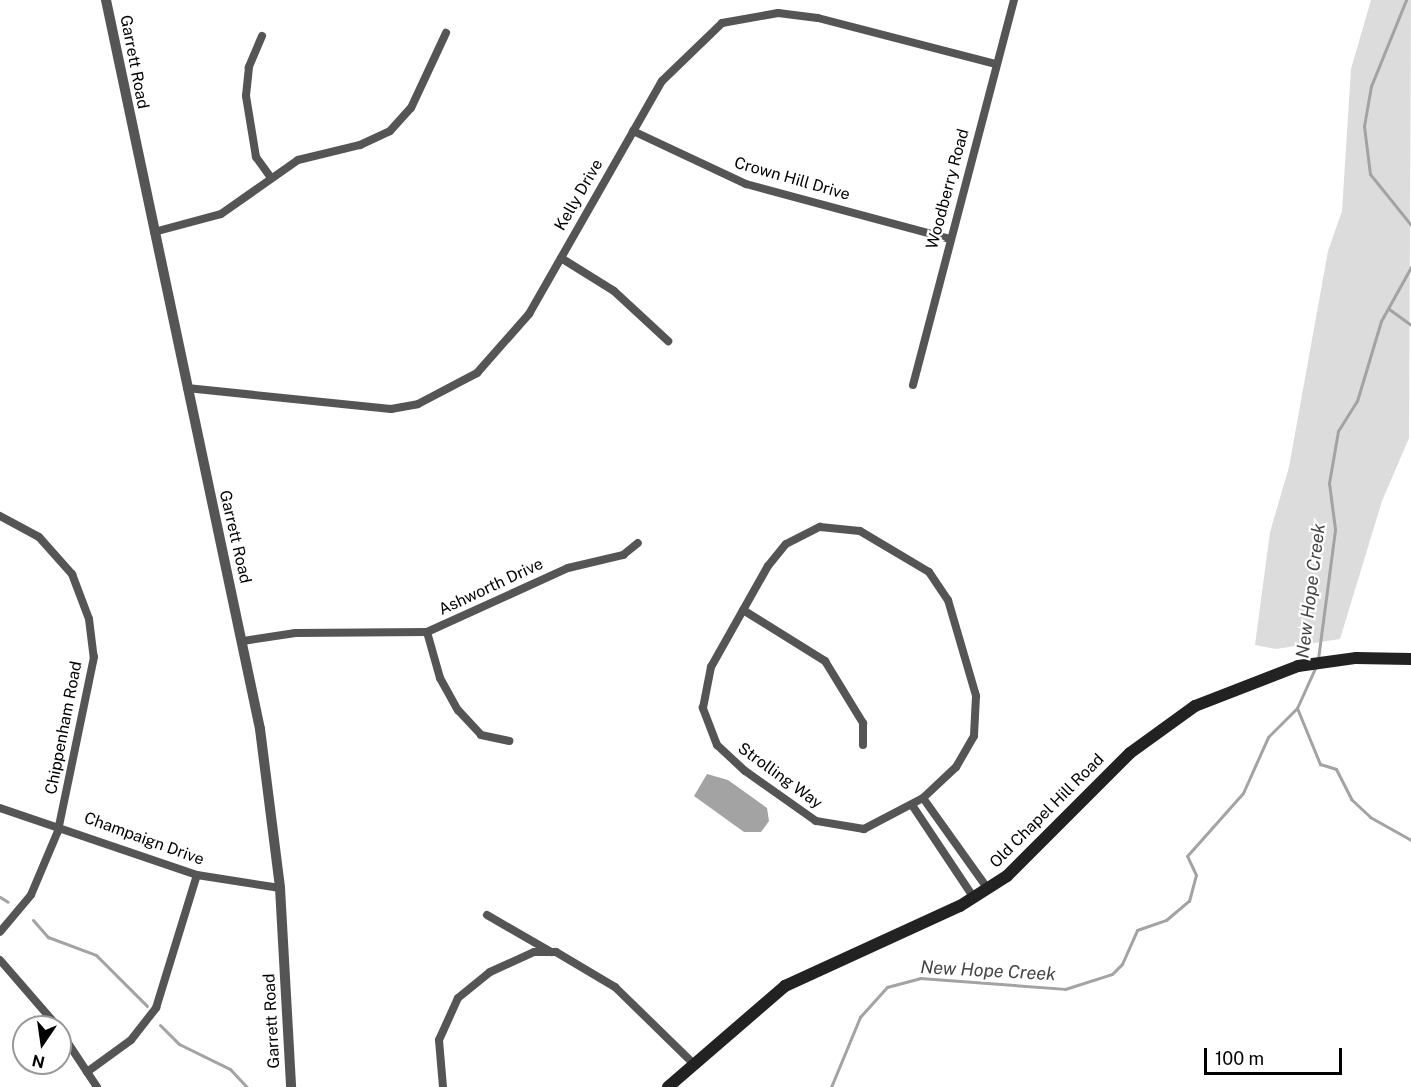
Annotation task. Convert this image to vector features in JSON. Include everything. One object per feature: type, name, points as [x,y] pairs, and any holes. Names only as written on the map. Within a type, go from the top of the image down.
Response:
[{"type":"main road","name":"Old Chapel Hill Road","points":[[668,1087],[785,986],[974,898],[988,889],[1017,868],[1146,739],[1216,695],[1281,671],[1356,658],[1411,659]]},
{"type":"street","name":"Garrett Road","points":[[106,0],[187,388],[243,641],[268,777],[280,888],[291,1087]]},
{"type":"street","name":"Woodberry Road","points":[[913,385],[1014,0]]},
{"type":"street","name":"Kelly Drive","points":[[187,388],[346,407],[418,404],[494,359],[529,314],[633,131],[675,63],[707,34],[738,17],[778,13],[818,18],[996,64]]},
{"type":"street","points":[[154,232],[239,206],[271,178],[304,158],[360,145],[399,124],[446,33]]},
{"type":"street","points":[[262,36],[249,67],[246,96],[256,157],[271,178]]},
{"type":"street","name":"Crown Hill Drive","points":[[633,131],[746,184],[950,239]]},
{"type":"street","points":[[561,258],[614,291],[668,341]]},
{"type":"street","name":"Chippenham Road","points":[[0,516],[39,537],[55,553],[83,596],[91,629],[93,672],[60,824],[31,895],[0,932]]},
{"type":"street","name":"Strolling Way","points":[[819,527],[860,531],[929,572],[948,600],[978,708],[964,757],[923,798],[874,827],[834,828],[806,815],[723,753],[705,718],[705,687],[743,610],[776,553],[819,527]]},
{"type":"street","name":"Ashworth Drive","points":[[243,641],[296,633],[427,632],[568,568],[623,555],[638,543]]},
{"type":"street","points":[[743,610],[825,661],[863,723],[863,745]]},
{"type":"street","points":[[427,632],[440,678],[458,710],[489,740],[509,741]]},
{"type":"street","points":[[923,798],[988,889]]},
{"type":"street","points":[[912,805],[974,898]]},
{"type":"street","name":"Champaign Drive","points":[[0,808],[60,824],[196,875],[280,888]]},
{"type":"street","points":[[943,852],[955,843]]},
{"type":"street","points":[[87,1072],[132,1040],[156,1008],[196,875]]},
{"type":"street","points":[[487,915],[615,987],[694,1064]]},
{"type":"street","points":[[443,1087],[439,1040],[458,998],[501,966],[534,952],[552,952]]},
{"type":"street","points":[[0,960],[47,1015]]},
{"type":"street","points":[[72,1049],[97,1087]]},
{"type":"shaded area","points":[[1371,0],[1411,0],[1409,438],[1382,501],[1340,639],[1276,649],[1255,645],[1270,532],[1289,467],[1328,251],[1342,211],[1351,69]]},
{"type":"shaded area","points":[[707,774],[728,780],[767,808],[769,821],[761,832],[744,832],[694,796]]},
{"type":"waterway","name":"New Hope Creek","points":[[1406,0],[1371,86],[1364,126],[1370,174],[1411,225]]},
{"type":"waterway","name":"New Hope Creek","points":[[1318,659],[1335,529],[1329,483],[1338,431],[1357,401],[1381,321],[1411,267]]},
{"type":"waterway","points":[[1389,309],[1411,325]]},
{"type":"waterway","name":"New Hope Creek","points":[[831,1087],[860,1017],[887,987],[920,978],[1065,989],[1112,974],[1122,964],[1137,930],[1166,920],[1189,901],[1196,875],[1187,856],[1243,793],[1268,737],[1297,708],[1316,666]]},
{"type":"waterway","points":[[1297,708],[1320,764],[1336,769],[1351,799],[1370,817],[1411,840]]},
{"type":"waterway","points":[[0,897],[8,902]]},
{"type":"waterway","points":[[33,920],[48,937],[96,955],[147,1006]]},
{"type":"waterway","points":[[160,1025],[179,1044],[230,1069],[247,1087]]}]
